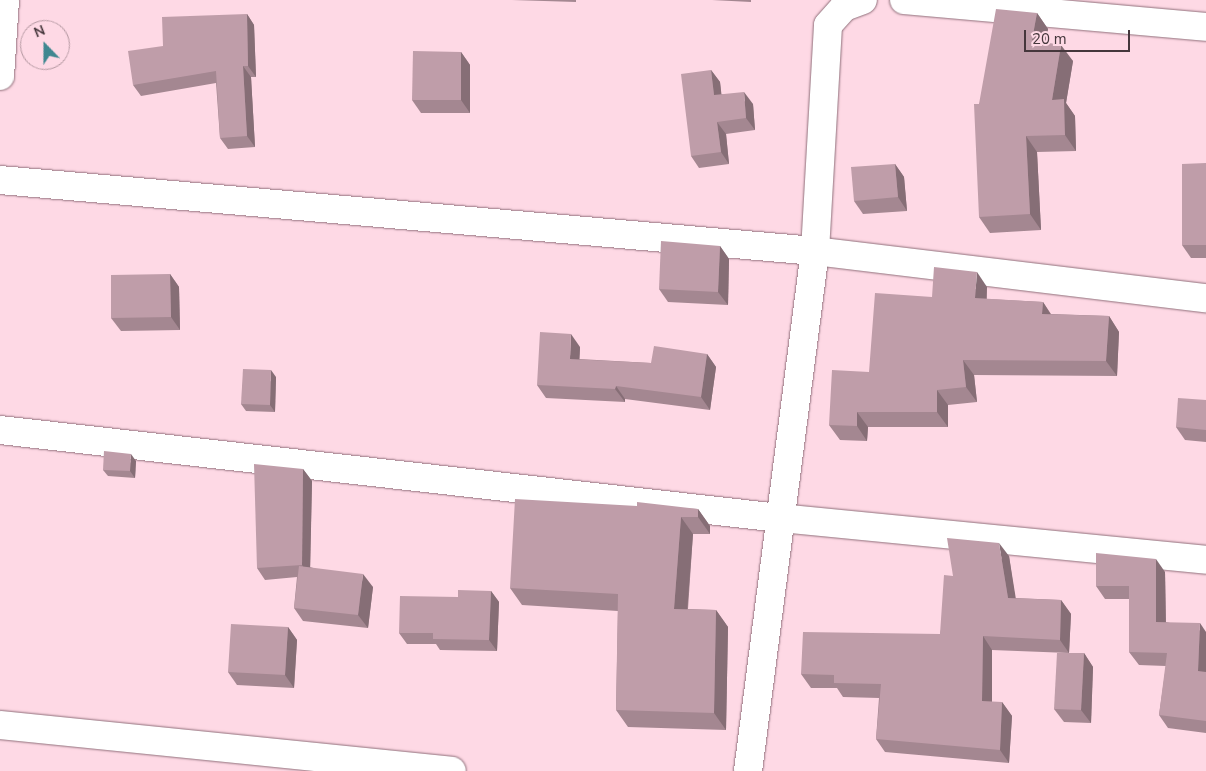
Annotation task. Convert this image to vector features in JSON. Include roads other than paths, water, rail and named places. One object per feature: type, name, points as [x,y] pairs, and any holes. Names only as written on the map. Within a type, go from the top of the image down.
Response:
[{"type":"street","points":[[0,76],[5,0]]},
{"type":"street","points":[[748,771],[815,251],[828,25],[844,7],[863,0]]},
{"type":"street","points":[[904,0],[1206,27]]},
{"type":"street","points":[[0,180],[815,251],[1206,298]]},
{"type":"street","points":[[0,430],[780,518],[1206,560]]},
{"type":"street","points":[[0,725],[452,771]]}]
